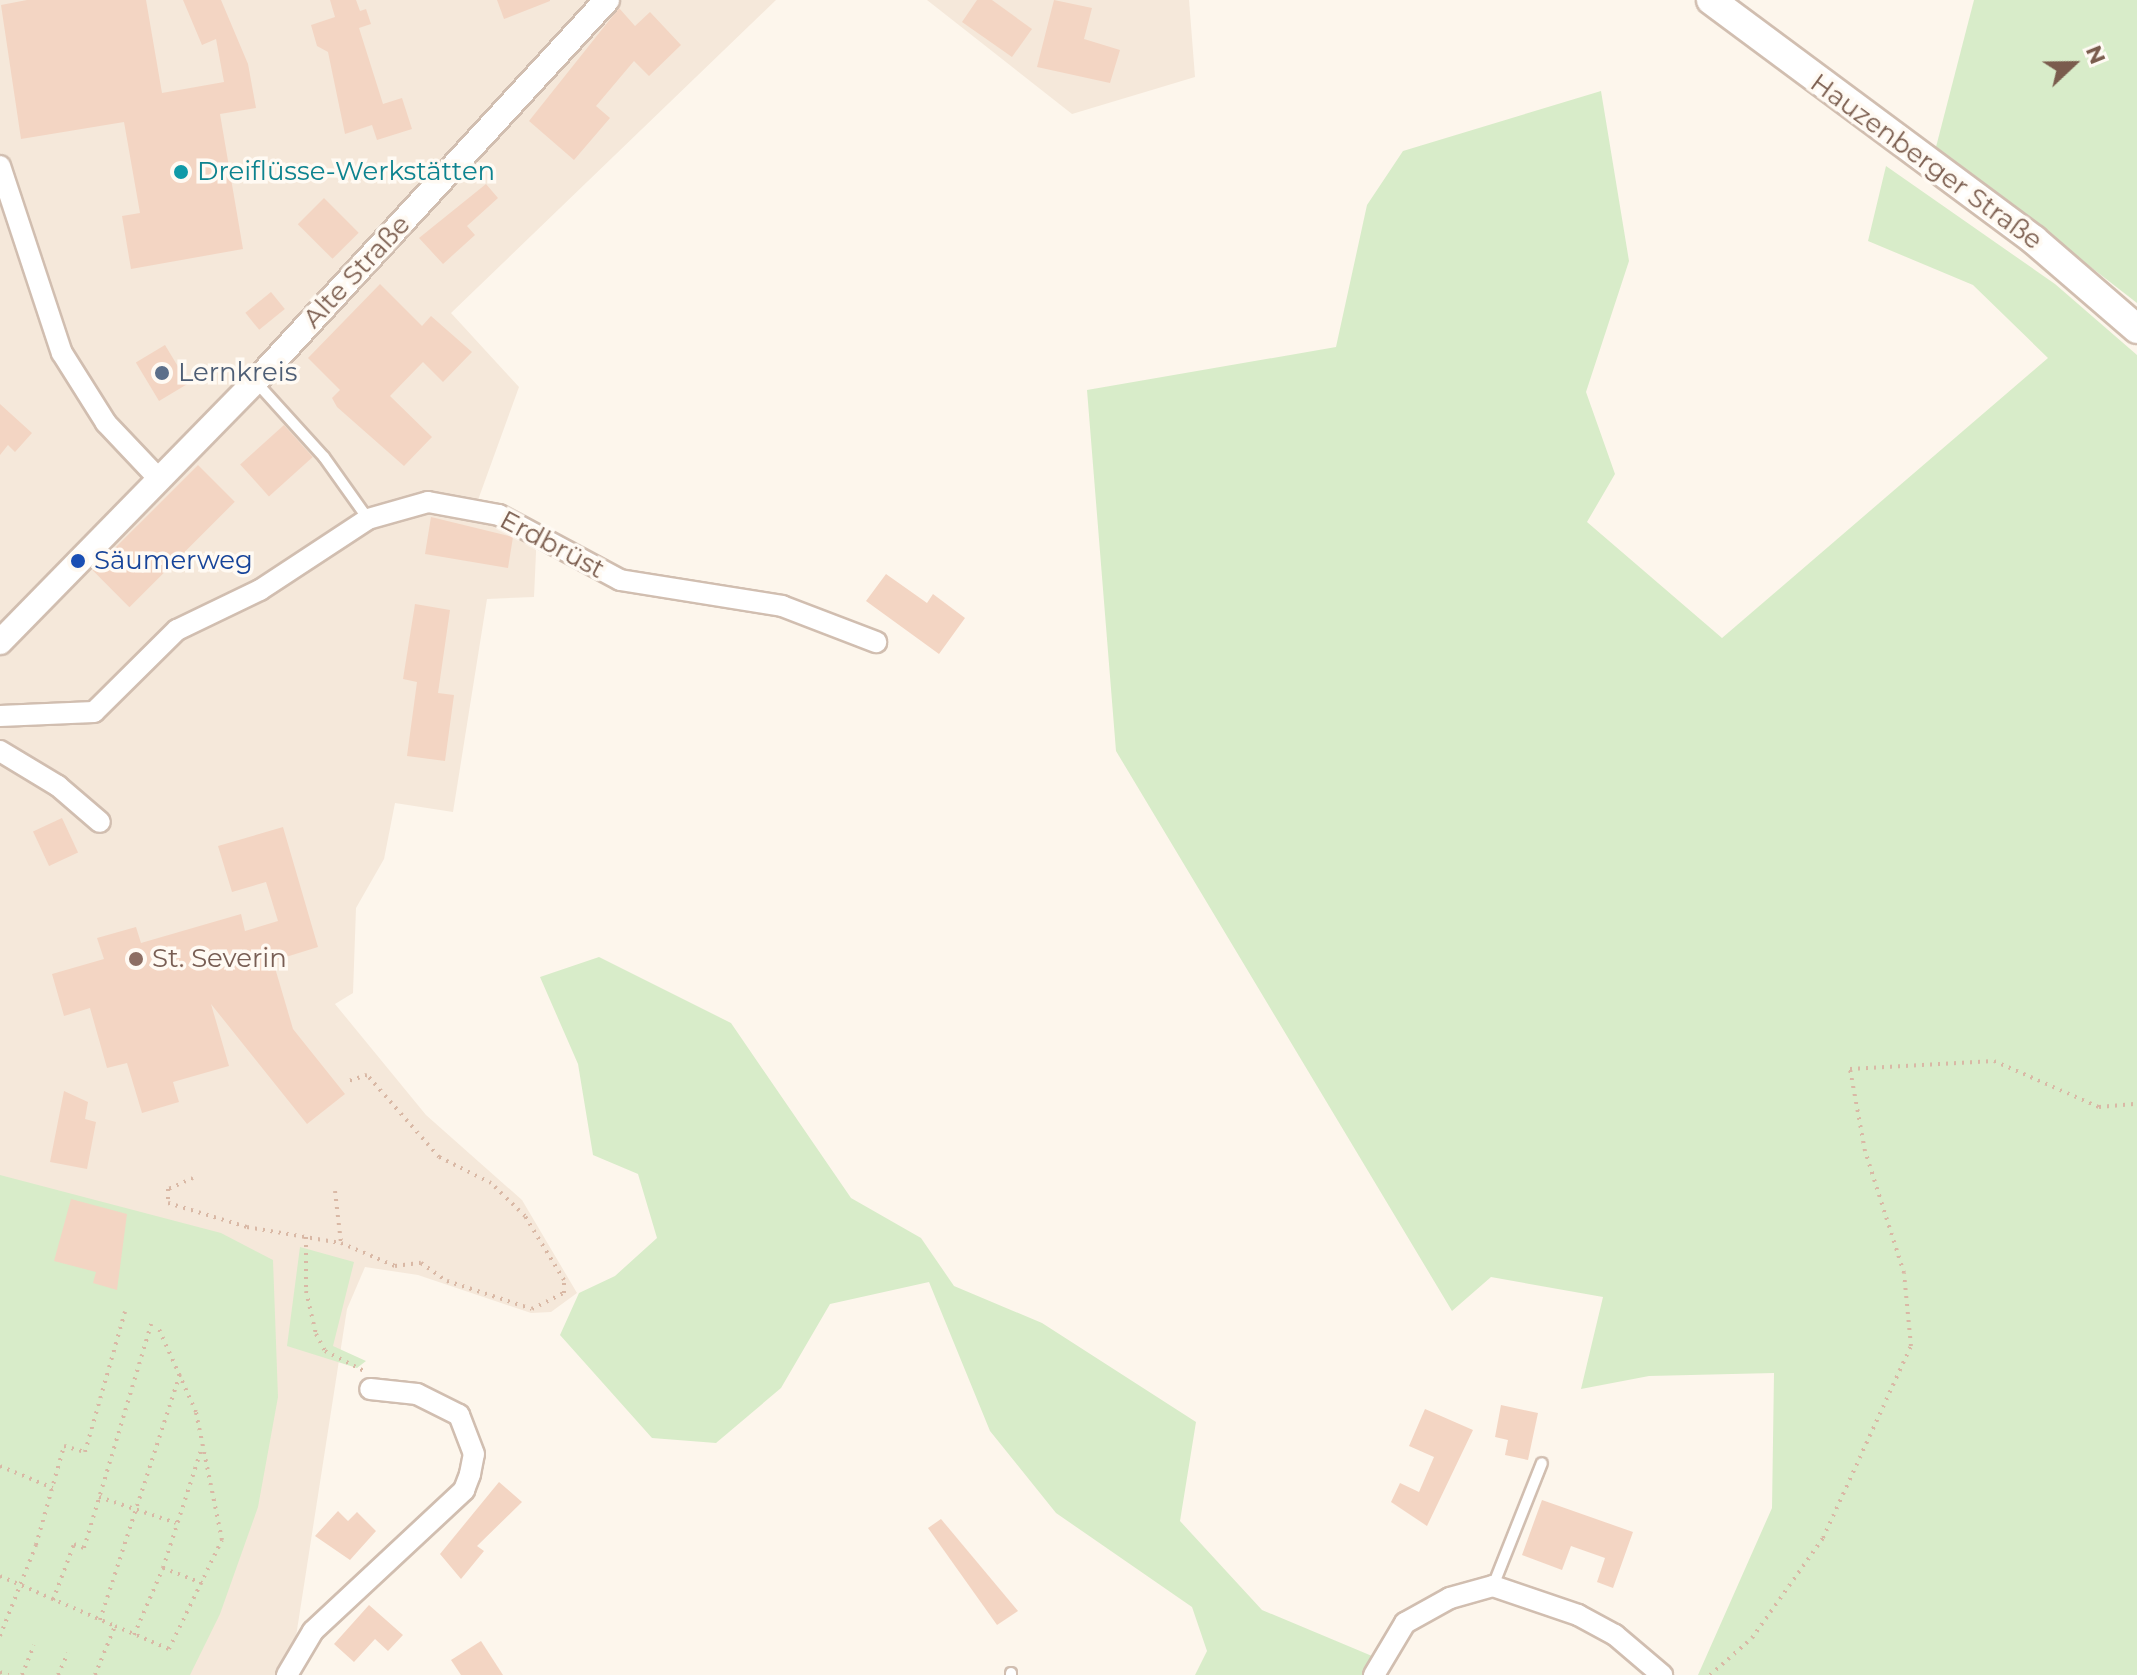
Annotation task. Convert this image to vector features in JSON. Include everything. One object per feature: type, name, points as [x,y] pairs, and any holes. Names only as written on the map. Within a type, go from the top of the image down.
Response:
[{"type":"main road","name":"Hauzenberger Straße","points":[[1711,0],[2034,240],[2137,329]]},
{"type":"street","name":"Alte Straße","points":[[0,642],[256,381],[607,0]]},
{"type":"street","points":[[0,166],[62,353],[106,423],[159,479]]},
{"type":"street","name":"Erdbrüst","points":[[0,716],[94,712],[177,630],[260,590],[368,519],[428,502],[465,506],[499,515],[620,580],[782,606],[876,642]]},
{"type":"street","points":[[0,751],[58,786],[100,822]]},
{"type":"street","points":[[287,1675],[313,1631],[464,1490],[470,1474],[474,1454],[459,1415],[417,1394],[370,1389]]},
{"type":"street","points":[[1374,1675],[1405,1623],[1450,1598],[1493,1586],[1578,1615],[1615,1635],[1662,1675]]},
{"type":"lane","points":[[256,381],[324,457],[368,519]]},
{"type":"lane","points":[[1493,1586],[1542,1463]]},
{"type":"path","points":[[1710,1675],[1752,1638],[1823,1538],[1911,1346],[1904,1273],[1865,1151],[1850,1069],[1994,1061],[2099,1107],[2137,1104]]},
{"type":"path","points":[[193,1178],[168,1189],[168,1203],[341,1243],[395,1266],[421,1263],[447,1281],[532,1309],[564,1293],[564,1280],[525,1216],[491,1183],[439,1157],[367,1075],[346,1082]]},
{"type":"path","points":[[335,1191],[341,1243]]},
{"type":"path","points":[[306,1237],[306,1291],[316,1334],[325,1351],[365,1367],[370,1389]]},
{"type":"path","points":[[0,1636],[53,1488],[64,1446],[85,1452],[125,1312]]},
{"type":"path","points":[[53,1600],[74,1544],[84,1548],[151,1324]]},
{"type":"path","points":[[0,1576],[169,1649],[204,1584],[222,1540],[203,1445],[181,1370],[158,1327]]},
{"type":"path","points":[[100,1620],[181,1370]]},
{"type":"path","points":[[134,1635],[163,1568],[203,1445]]},
{"type":"path","points":[[0,1466],[53,1488]]},
{"type":"path","points":[[99,1497],[176,1523]]},
{"type":"path","points":[[163,1568],[204,1584]]},
{"type":"path","points":[[95,1675],[115,1626]]},
{"type":"path","points":[[22,1675],[34,1645]]},
{"type":"path","points":[[58,1675],[68,1653]]},
{"type":"path","points":[[0,1672],[8,1675]]},
{"type":"shaded area","points":[[0,0],[776,0],[451,313],[519,387],[478,500],[537,530],[534,597],[487,599],[453,812],[395,803],[384,859],[356,908],[353,993],[335,1004],[426,1115],[522,1200],[577,1293],[551,1312],[531,1313],[418,1275],[365,1267],[347,1309],[290,1675],[0,1675]]},
{"type":"shaded area","points":[[927,0],[1189,0],[1195,77],[1072,114]]},
{"type":"green space","points":[[1974,0],[2137,0],[2137,303],[1936,147]]},
{"type":"green space","points":[[1601,91],[1629,261],[1586,392],[1615,474],[1587,522],[1722,638],[2048,358],[1973,285],[1868,241],[1886,166],[2055,284],[2137,355],[2137,1675],[1698,1675],[1772,1508],[1774,1373],[1649,1376],[1581,1389],[1603,1297],[1491,1277],[1452,1311],[1116,751],[1087,390],[1336,347],[1367,205],[1403,151]]},
{"type":"green space","points":[[599,957],[731,1023],[851,1198],[921,1238],[954,1286],[1042,1323],[1196,1422],[1180,1521],[1262,1610],[1372,1656],[1367,1675],[1195,1675],[1207,1651],[1192,1607],[1056,1513],[990,1431],[929,1282],[830,1304],[781,1388],[716,1443],[652,1438],[560,1335],[579,1293],[615,1276],[657,1238],[638,1174],[593,1155],[578,1064],[540,977]]},
{"type":"green space","points":[[0,1175],[221,1233],[273,1260],[278,1397],[258,1507],[220,1614],[190,1675],[0,1675]]},
{"type":"green space","points":[[300,1247],[354,1262],[333,1346],[366,1361],[357,1368],[287,1346]]},
{"type":"building","name":"Dreiflüsse-Werkstätten","points":[[27,0],[146,0],[162,93],[224,82],[216,39],[202,45],[183,0],[221,0],[248,64],[256,108],[220,114],[243,249],[131,269],[122,216],[140,213],[124,122],[21,139],[1,5]]},
{"type":"building","points":[[330,0],[356,0],[360,11],[366,9],[371,24],[359,28],[383,104],[402,98],[412,129],[377,140],[372,125],[345,134],[328,52],[317,46],[311,25],[335,17]]},
{"type":"building","points":[[497,0],[550,0],[550,1],[504,19]]},
{"type":"building","points":[[977,0],[992,0],[1032,29],[1012,57],[962,22]]},
{"type":"building","points":[[1054,0],[1092,8],[1084,39],[1120,50],[1110,83],[1037,67]]},
{"type":"building","points":[[619,8],[635,26],[650,12],[681,45],[649,76],[634,61],[596,106],[610,118],[574,160],[529,121]]},
{"type":"building","points":[[486,184],[498,198],[467,226],[475,235],[443,264],[419,238]]},
{"type":"building","points":[[324,198],[359,233],[332,259],[298,224]]},
{"type":"building","points":[[380,284],[422,326],[431,316],[472,352],[443,382],[423,362],[390,396],[432,437],[404,466],[337,407],[332,398],[340,390],[308,358]]},
{"type":"building","points":[[271,292],[285,309],[259,330],[245,313]]},
{"type":"building","name":"Lernkreis","points":[[165,345],[188,384],[159,401],[136,363]]},
{"type":"building","points":[[0,404],[32,433],[15,452],[8,445],[0,455]]},
{"type":"building","points":[[284,425],[313,457],[269,496],[240,464]]},
{"type":"building","points":[[198,465],[235,502],[129,607],[93,570]]},
{"type":"building","points":[[431,517],[513,537],[508,568],[425,554]]},
{"type":"building","points":[[886,574],[927,603],[933,594],[965,618],[939,654],[866,601]]},
{"type":"building","points":[[415,604],[450,610],[438,693],[454,695],[445,761],[407,756],[417,682],[403,679]]},
{"type":"building","points":[[62,818],[78,852],[49,866],[33,832]]},
{"type":"building","points":[[283,827],[318,947],[273,961],[293,1029],[345,1094],[307,1124],[211,1004],[229,1066],[173,1082],[179,1102],[142,1113],[127,1063],[107,1068],[90,1008],[64,1016],[52,974],[104,959],[97,938],[136,927],[141,943],[241,914],[245,931],[278,921],[266,882],[232,892],[218,846]]},
{"type":"building","points":[[64,1091],[88,1102],[85,1119],[96,1122],[87,1169],[50,1162]]},
{"type":"building","points":[[71,1199],[127,1214],[117,1290],[93,1283],[96,1272],[54,1261]]},
{"type":"building","points":[[1501,1405],[1538,1413],[1528,1460],[1505,1455],[1508,1440],[1495,1437]]},
{"type":"building","points":[[1425,1409],[1473,1430],[1427,1526],[1391,1502],[1400,1483],[1419,1492],[1434,1457],[1409,1446]]},
{"type":"building","points":[[499,1482],[522,1502],[477,1546],[484,1551],[461,1579],[440,1554]]},
{"type":"building","points":[[1542,1500],[1633,1532],[1613,1588],[1597,1582],[1605,1558],[1571,1546],[1562,1570],[1522,1555]]},
{"type":"building","points":[[338,1511],[348,1521],[357,1512],[376,1531],[350,1560],[315,1536]]},
{"type":"building","points":[[941,1519],[1018,1611],[997,1625],[928,1528]]},
{"type":"building","points":[[369,1605],[403,1635],[388,1651],[375,1639],[354,1662],[334,1644]]},
{"type":"building","points":[[481,1641],[503,1675],[461,1675],[451,1660]]},
{"type":"place","name":"Dreiflüsse-Werkstätten","points":[[181,172]]},
{"type":"place","name":"Lernkreis","points":[[162,373]]},
{"type":"place","name":"Säumerweg","points":[[78,561]]},
{"type":"place","name":"St. Severin","points":[[136,959]]}]
